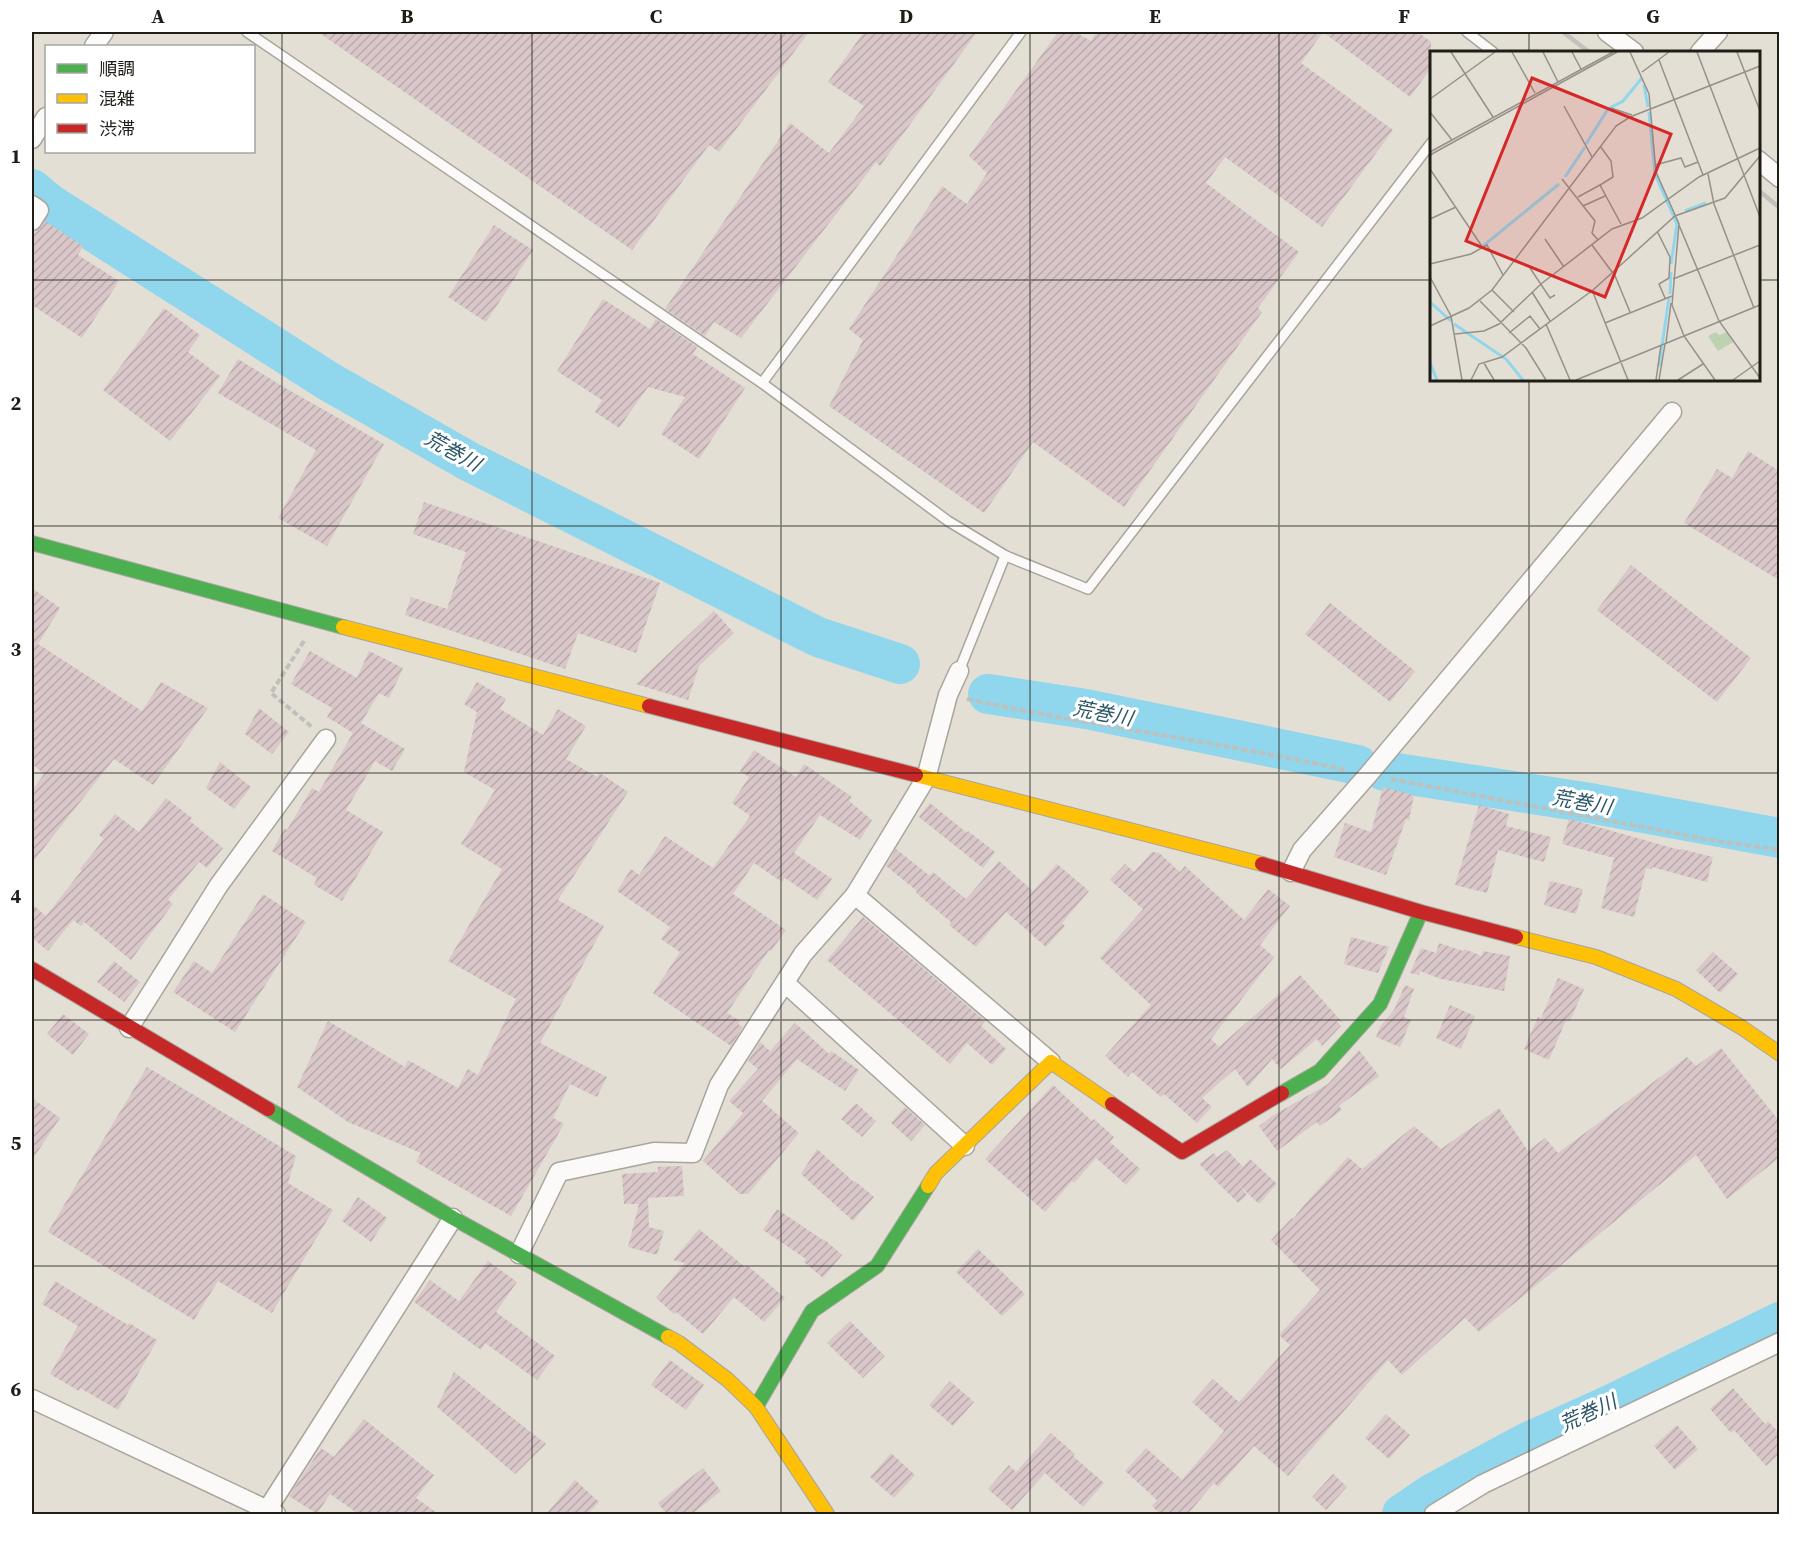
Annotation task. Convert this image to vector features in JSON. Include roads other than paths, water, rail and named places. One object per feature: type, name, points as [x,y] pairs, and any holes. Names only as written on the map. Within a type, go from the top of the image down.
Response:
[{"type":"street","points":[[95,45],[104,32]]},
{"type":"street","points":[[1607,32],[1633,51]]},
{"type":"street","points":[[1701,51],[1718,32]]},
{"type":"street","points":[[32,139],[45,119]]},
{"type":"street","points":[[1760,162],[1779,178]]},
{"type":"street","points":[[32,205],[39,210],[32,221]]},
{"type":"street","points":[[1291,872],[1302,850],[1368,775],[1672,412]]},
{"type":"street","points":[[32,543],[317,620],[1291,872],[1421,912],[1596,957],[1676,989],[1742,1027],[1779,1054]]},
{"type":"street","points":[[519,1254],[559,1172],[654,1152],[693,1153],[719,1085],[803,954],[855,895],[926,778],[948,695],[959,671]]},
{"type":"street","points":[[129,1028],[219,885],[326,739]]},
{"type":"street","points":[[855,895],[1051,1062],[1182,1152],[1320,1071],[1380,1004],[1421,912]]},
{"type":"street","points":[[32,969],[453,1218],[679,1343],[728,1380],[756,1407],[827,1515]]},
{"type":"street","points":[[784,983],[965,1146]]},
{"type":"street","points":[[756,1407],[812,1311],[877,1266],[936,1173],[1051,1062]]},
{"type":"street","points":[[32,1399],[272,1512],[453,1218]]},
{"type":"street","points":[[1445,1512],[1483,1484],[1779,1342]]},
{"type":"lane","points":[[247,32],[762,383],[948,521],[1006,556],[1088,589],[1430,143]]},
{"type":"lane","points":[[762,383],[1021,32]]},
{"type":"lane","points":[[1467,32],[1492,51]]},
{"type":"lane","points":[[959,671],[1006,556]]},
{"type":"waterway","name":"荒巻川","points":[[32,189],[50,204],[328,381],[468,461],[818,637],[900,664]]},
{"type":"waterway","name":"荒巻川","points":[[988,694],[1086,709],[1358,765]]},
{"type":"waterway","name":"荒巻川","points":[[1384,771],[1584,802],[1780,838]]},
{"type":"waterway","name":"荒巻川","points":[[1402,1514],[1433,1493],[1524,1444],[1780,1322]]},
{"type":"railway","points":[[1563,32],[1588,51]]},
{"type":"railway","points":[[1760,192],[1780,208]]}]
